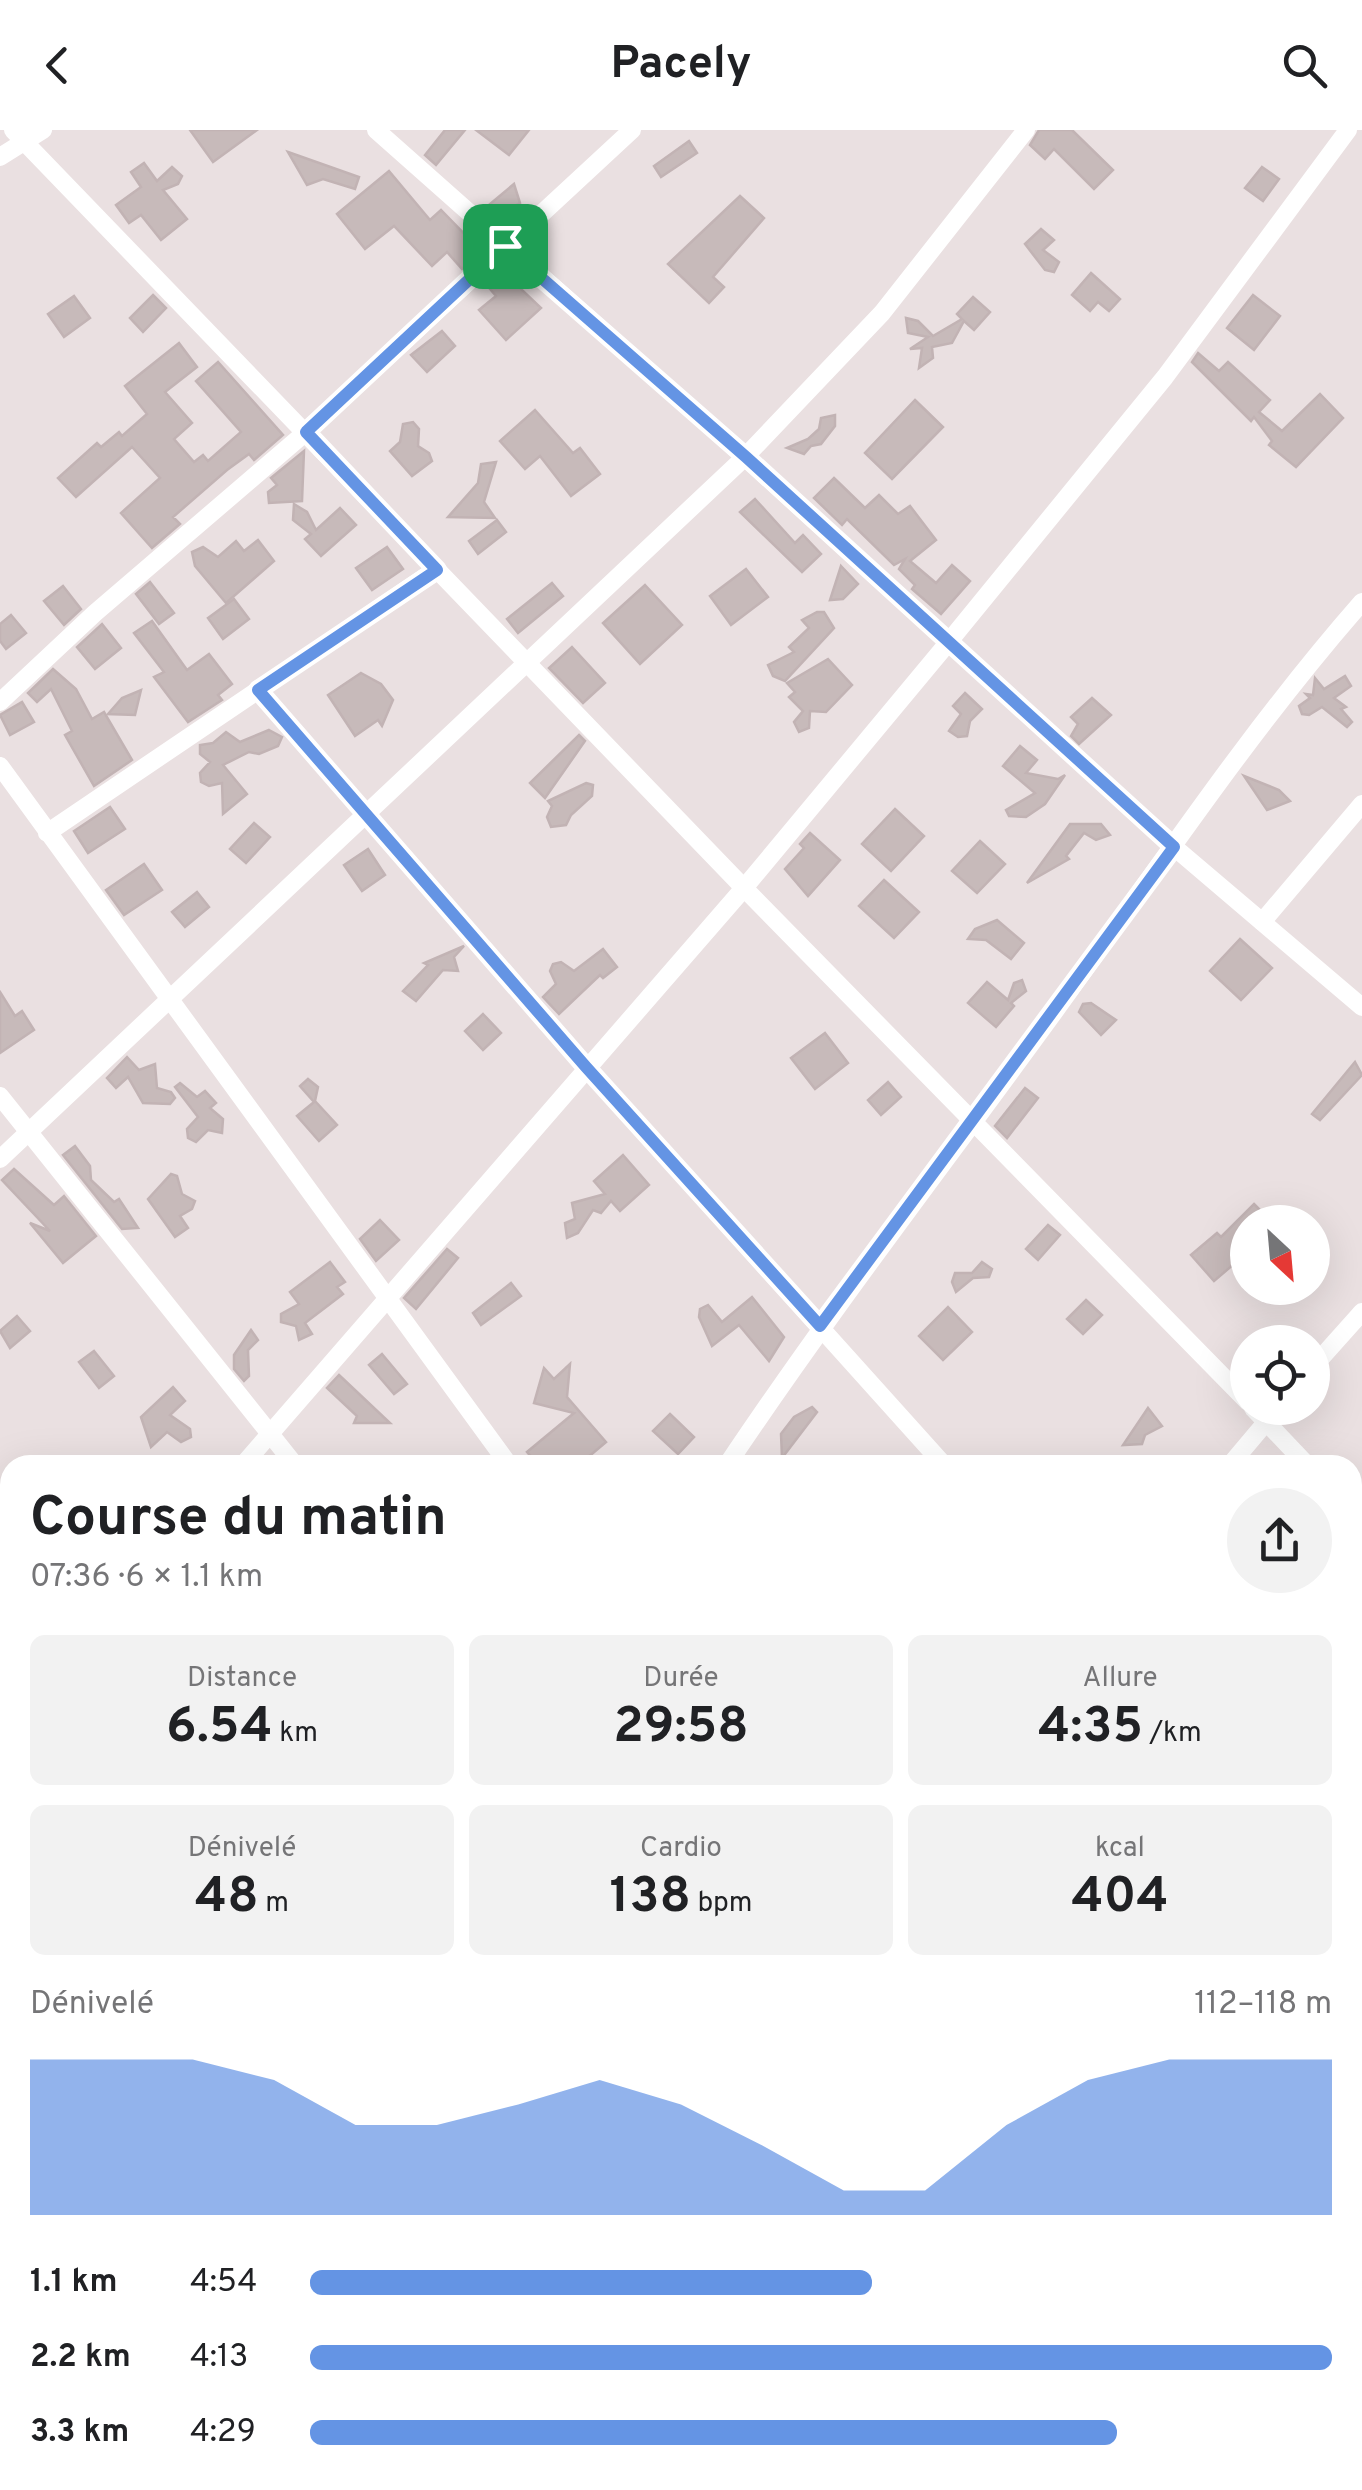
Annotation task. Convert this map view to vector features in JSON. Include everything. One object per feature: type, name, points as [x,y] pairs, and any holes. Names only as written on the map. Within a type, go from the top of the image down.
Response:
[{"type":"street","points":[[0,158],[19,136],[43,130]]},
{"type":"street","points":[[376,130],[746,457],[1174,847],[1362,1007]]},
{"type":"street","points":[[0,702],[95,613],[306,432],[632,130]]},
{"type":"street","points":[[0,1159],[746,457],[882,313],[1026,130]]},
{"type":"street","points":[[251,1455],[744,888],[947,644],[1165,377],[1348,130]]},
{"type":"street","points":[[19,136],[744,888],[1230,1384]]},
{"type":"street","points":[[47,832],[437,570]]},
{"type":"street","points":[[733,1455],[820,1326],[975,1122],[1282,693],[1362,602]]},
{"type":"street","points":[[258,690],[586,1067],[935,1455]]},
{"type":"street","points":[[0,766],[168,1002],[502,1455]]},
{"type":"street","points":[[1262,922],[1362,804]]},
{"type":"street","points":[[0,1096],[286,1455]]},
{"type":"street","points":[[1330,1348],[1362,1312]]},
{"type":"street","points":[[1237,1455],[1257,1425]]},
{"type":"street","points":[[1276,1425],[1300,1455]]},
{"type":"building","points":[[190,130],[257,130],[213,162]]},
{"type":"building","points":[[445,130],[465,130],[436,165],[425,155]]},
{"type":"building","points":[[476,130],[529,130],[509,155]]},
{"type":"building","points":[[1039,130],[1072,130],[1113,170],[1094,189],[1054,149],[1045,159],[1030,145]]},
{"type":"building","points":[[689,141],[697,153],[661,177],[654,166]]},
{"type":"building","points":[[288,152],[359,177],[355,189],[323,179],[307,185]]},
{"type":"building","points":[[144,163],[157,181],[172,167],[182,176],[178,184],[163,190],[187,219],[161,240],[141,215],[129,223],[116,205],[141,187],[131,172]]},
{"type":"building","points":[[1262,167],[1279,179],[1263,201],[1245,188]]},
{"type":"building","points":[[389,171],[430,220],[441,210],[478,248],[477,256],[462,269],[447,252],[432,266],[394,226],[365,249],[337,214]]},
{"type":"building","points":[[514,184],[520,203],[506,211],[513,218],[504,227],[484,209]]},
{"type":"building","points":[[740,196],[764,218],[713,277],[724,287],[709,303],[668,264]]},
{"type":"building","points":[[1041,229],[1054,240],[1043,250],[1059,262],[1054,272],[1045,270],[1025,244]]},
{"type":"building","points":[[500,269],[541,308],[506,340],[479,310],[496,296],[485,283]]},
{"type":"building","points":[[1091,273],[1120,299],[1109,311],[1098,302],[1090,311],[1072,295]]},
{"type":"building","points":[[153,295],[166,308],[143,332],[130,318]]},
{"type":"building","points":[[1253,295],[1280,316],[1254,350],[1227,328]]},
{"type":"building","points":[[74,296],[90,318],[64,337],[48,314]]},
{"type":"building","points":[[973,297],[990,312],[974,330],[964,321],[952,343],[932,347],[933,358],[919,368],[922,348],[910,349],[928,337],[908,333],[906,318],[918,321],[933,336],[962,319],[957,314]]},
{"type":"building","points":[[442,331],[455,346],[427,372],[411,355]]},
{"type":"building","points":[[179,343],[197,367],[165,392],[192,423],[174,439],[194,462],[203,455],[208,461],[241,432],[196,381],[218,362],[283,435],[254,460],[249,454],[227,470],[173,517],[180,524],[152,548],[121,513],[160,478],[132,447],[76,497],[58,478],[97,443],[101,447],[119,432],[122,436],[147,414],[125,386]]},
{"type":"building","points":[[1198,353],[1219,371],[1228,362],[1270,400],[1259,412],[1282,431],[1320,394],[1343,418],[1296,467],[1269,445],[1272,441],[1254,417],[1251,421],[1192,362]]},
{"type":"building","points":[[915,400],[943,427],[892,479],[865,453]]},
{"type":"building","points":[[535,410],[573,453],[580,448],[600,474],[571,496],[540,456],[525,469],[500,441]]},
{"type":"building","points":[[835,415],[835,426],[821,444],[811,446],[804,454],[787,448],[808,439],[819,429],[821,418]]},
{"type":"building","points":[[413,422],[419,429],[418,446],[429,453],[432,461],[412,476],[390,451],[400,442],[403,424]]},
{"type":"building","points":[[304,451],[302,501],[269,503],[268,492],[277,485],[271,478]]},
{"type":"building","points":[[496,462],[484,502],[495,518],[448,517],[478,483],[481,464]]},
{"type":"building","points":[[834,478],[865,508],[879,495],[898,514],[910,506],[936,540],[910,561],[936,583],[952,565],[970,581],[941,614],[912,589],[915,585],[899,569],[905,559],[894,565],[847,519],[842,525],[814,498]]},
{"type":"building","points":[[755,499],[795,543],[803,535],[821,554],[802,572],[740,512]]},
{"type":"building","points":[[294,504],[307,512],[316,530],[340,508],[356,525],[321,556],[305,539],[311,534],[293,520]]},
{"type":"building","points":[[497,520],[506,532],[478,554],[469,541]]},
{"type":"building","points":[[258,540],[274,561],[226,603],[195,566],[192,552],[203,547],[218,557],[236,541],[244,551]]},
{"type":"building","points":[[387,547],[403,569],[372,590],[356,568]]},
{"type":"building","points":[[841,566],[858,584],[843,599],[830,600]]},
{"type":"building","points":[[746,569],[768,597],[731,625],[710,596]]},
{"type":"building","points":[[150,582],[174,613],[159,624],[136,594]]},
{"type":"building","points":[[552,583],[563,596],[518,633],[507,619]]},
{"type":"building","points":[[645,585],[682,625],[640,664],[603,623]]},
{"type":"building","points":[[63,586],[81,609],[64,625],[44,601]]},
{"type":"building","points":[[234,599],[249,619],[223,639],[208,618]]},
{"type":"building","points":[[824,612],[834,628],[785,681],[773,676],[768,665],[794,652],[789,647],[809,628],[802,620]]},
{"type":"building","points":[[11,615],[26,633],[6,649],[0,641],[0,624]]},
{"type":"building","points":[[152,621],[187,670],[209,654],[232,684],[218,695],[222,700],[188,722],[154,677],[164,672],[134,633]]},
{"type":"building","points":[[102,624],[121,648],[95,669],[77,647]]},
{"type":"building","points":[[572,647],[605,683],[583,703],[549,668]]},
{"type":"building","points":[[828,659],[852,685],[826,712],[810,711],[809,728],[799,732],[794,722],[803,711],[789,697],[795,692],[787,683]]},
{"type":"building","points":[[53,669],[76,689],[92,719],[104,712],[132,760],[94,786],[65,735],[72,731],[51,689],[37,702],[28,693]]},
{"type":"building","points":[[361,673],[381,684],[393,700],[382,726],[378,720],[355,736],[328,695]]},
{"type":"building","points":[[1345,676],[1351,686],[1334,698],[1346,707],[1341,709],[1352,722],[1347,727],[1322,707],[1309,715],[1302,714],[1299,706],[1310,698],[1306,694],[1313,695],[1315,678],[1324,689]]},
{"type":"building","points":[[141,690],[135,715],[108,714],[122,698]]},
{"type":"building","points":[[965,693],[982,709],[970,721],[967,736],[958,737],[949,731],[961,714],[953,706]]},
{"type":"building","points":[[1092,698],[1111,715],[1079,744],[1071,736],[1078,724],[1071,717]]},
{"type":"building","points":[[22,702],[34,722],[10,735],[0,715]]},
{"type":"building","points":[[269,730],[282,737],[278,746],[259,754],[249,752],[223,765],[247,794],[223,814],[222,783],[209,786],[201,782],[200,773],[210,762],[200,754],[200,745],[213,743],[226,732],[240,742]]},
{"type":"building","points":[[579,735],[585,741],[545,798],[530,783]]},
{"type":"building","points":[[1020,746],[1037,760],[1026,773],[1058,779],[1065,775],[1045,804],[1026,817],[1009,816],[1006,810],[1035,793],[1003,766]]},
{"type":"building","points":[[1244,776],[1279,790],[1290,801],[1267,810]]},
{"type":"building","points":[[586,783],[593,785],[592,796],[566,825],[551,827],[547,817],[552,806],[548,801]]},
{"type":"building","points":[[110,807],[125,829],[88,853],[74,831]]},
{"type":"building","points":[[895,809],[924,836],[891,871],[862,844]]},
{"type":"building","points":[[254,823],[270,837],[246,863],[230,849]]},
{"type":"building","points":[[1070,824],[1101,824],[1110,835],[1096,840],[1084,833],[1066,856],[1069,859],[1027,883]]},
{"type":"building","points":[[810,833],[840,860],[808,896],[785,869],[804,848],[800,844]]},
{"type":"building","points":[[980,841],[1005,864],[977,893],[952,871]]},
{"type":"building","points":[[368,849],[385,875],[362,891],[344,865]]},
{"type":"building","points":[[144,864],[162,890],[124,915],[106,890]]},
{"type":"building","points":[[884,880],[919,912],[894,938],[859,906]]},
{"type":"building","points":[[197,892],[209,907],[185,927],[172,912]]},
{"type":"building","points":[[997,920],[1024,943],[1011,959],[986,940],[968,939],[975,929]]},
{"type":"building","points":[[1240,939],[1272,968],[1241,1000],[1210,971]]},
{"type":"building","points":[[464,946],[454,957],[458,971],[443,970],[416,1001],[403,991],[428,965],[424,963]]},
{"type":"building","points":[[603,949],[617,967],[603,978],[600,975],[559,1014],[543,997],[556,984],[550,971],[553,964],[561,962],[574,971]]},
{"type":"building","points":[[1022,980],[1026,991],[1011,1003],[1014,1006],[996,1027],[968,1003],[987,982],[1008,1000],[1014,983]]},
{"type":"building","points":[[0,992],[15,1016],[22,1011],[34,1030],[0,1053]]},
{"type":"building","points":[[1091,1003],[1116,1020],[1101,1035],[1079,1012],[1083,1004]]},
{"type":"building","points":[[483,1014],[501,1033],[483,1050],[465,1031]]},
{"type":"building","points":[[825,1033],[848,1063],[815,1089],[791,1058]]},
{"type":"building","points":[[127,1057],[139,1070],[155,1064],[157,1088],[171,1092],[175,1098],[170,1104],[143,1103],[128,1077],[116,1088],[107,1078]]},
{"type":"building","points":[[1355,1062],[1362,1075],[1320,1120],[1312,1114]]},
{"type":"building","points":[[308,1079],[318,1087],[315,1101],[337,1125],[319,1141],[297,1116],[314,1102],[300,1086]]},
{"type":"building","points":[[888,1082],[901,1097],[881,1115],[868,1100]]},
{"type":"building","points":[[180,1083],[197,1097],[205,1091],[216,1103],[210,1108],[223,1119],[222,1133],[208,1130],[196,1142],[188,1138],[187,1129],[198,1117],[175,1087]]},
{"type":"building","points":[[1025,1088],[1038,1098],[1007,1138],[995,1126]]},
{"type":"building","points":[[75,1146],[90,1166],[91,1180],[114,1202],[119,1199],[138,1228],[122,1229],[63,1155]]},
{"type":"building","points":[[623,1155],[649,1185],[620,1211],[611,1201],[601,1213],[593,1210],[578,1233],[567,1238],[565,1223],[575,1219],[572,1203],[605,1194],[594,1181]]},
{"type":"building","points":[[14,1169],[54,1205],[64,1196],[96,1236],[63,1263],[30,1223],[50,1231],[2,1180]]},
{"type":"building","points":[[171,1174],[177,1176],[182,1194],[195,1201],[192,1209],[180,1216],[188,1228],[175,1237],[148,1199]]},
{"type":"building","points":[[380,1220],[399,1240],[376,1261],[360,1239]]},
{"type":"building","points":[[1048,1225],[1060,1235],[1038,1260],[1026,1249]]},
{"type":"building","points":[[1230,1228],[1230,1267],[1214,1281],[1191,1255],[1217,1233],[1221,1237]]},
{"type":"building","points":[[447,1249],[458,1258],[416,1309],[404,1298]]},
{"type":"building","points":[[330,1262],[345,1282],[337,1287],[343,1294],[305,1323],[312,1334],[299,1340],[296,1326],[281,1322],[281,1314],[299,1304],[290,1292]]},
{"type":"building","points":[[982,1262],[992,1269],[989,1277],[973,1278],[956,1292],[952,1282],[955,1273],[972,1273]]},
{"type":"building","points":[[511,1283],[521,1296],[481,1325],[473,1313]]},
{"type":"building","points":[[752,1297],[784,1337],[769,1361],[739,1325],[712,1346],[699,1317],[700,1309],[708,1305],[722,1322]]},
{"type":"building","points":[[1086,1300],[1102,1315],[1083,1334],[1067,1319]]},
{"type":"building","points":[[948,1307],[972,1332],[943,1360],[919,1336]]},
{"type":"building","points":[[17,1316],[30,1331],[10,1348],[0,1331]]},
{"type":"building","points":[[251,1330],[258,1340],[248,1350],[249,1376],[244,1381],[234,1369],[234,1355]]},
{"type":"building","points":[[94,1351],[114,1376],[99,1388],[79,1362]]},
{"type":"building","points":[[382,1354],[407,1384],[394,1394],[369,1365]]},
{"type":"building","points":[[570,1364],[567,1397],[606,1442],[591,1455],[527,1452],[574,1413],[534,1403],[544,1368],[554,1379]]},
{"type":"building","points":[[339,1375],[390,1423],[354,1423],[357,1416],[327,1388]]},
{"type":"building","points":[[173,1387],[185,1401],[170,1415],[190,1429],[191,1437],[181,1442],[167,1432],[151,1447],[141,1417]]},
{"type":"building","points":[[812,1407],[817,1412],[782,1455],[781,1434],[794,1417]]},
{"type":"building","points":[[1148,1408],[1162,1426],[1145,1435],[1142,1444],[1123,1445]]},
{"type":"building","points":[[670,1414],[694,1437],[678,1454],[653,1431]]},
{"type":"route","points":[[505,246],[746,457],[1174,847],[975,1122],[820,1326],[586,1067],[258,690],[437,570],[306,432],[505,246]]}]
